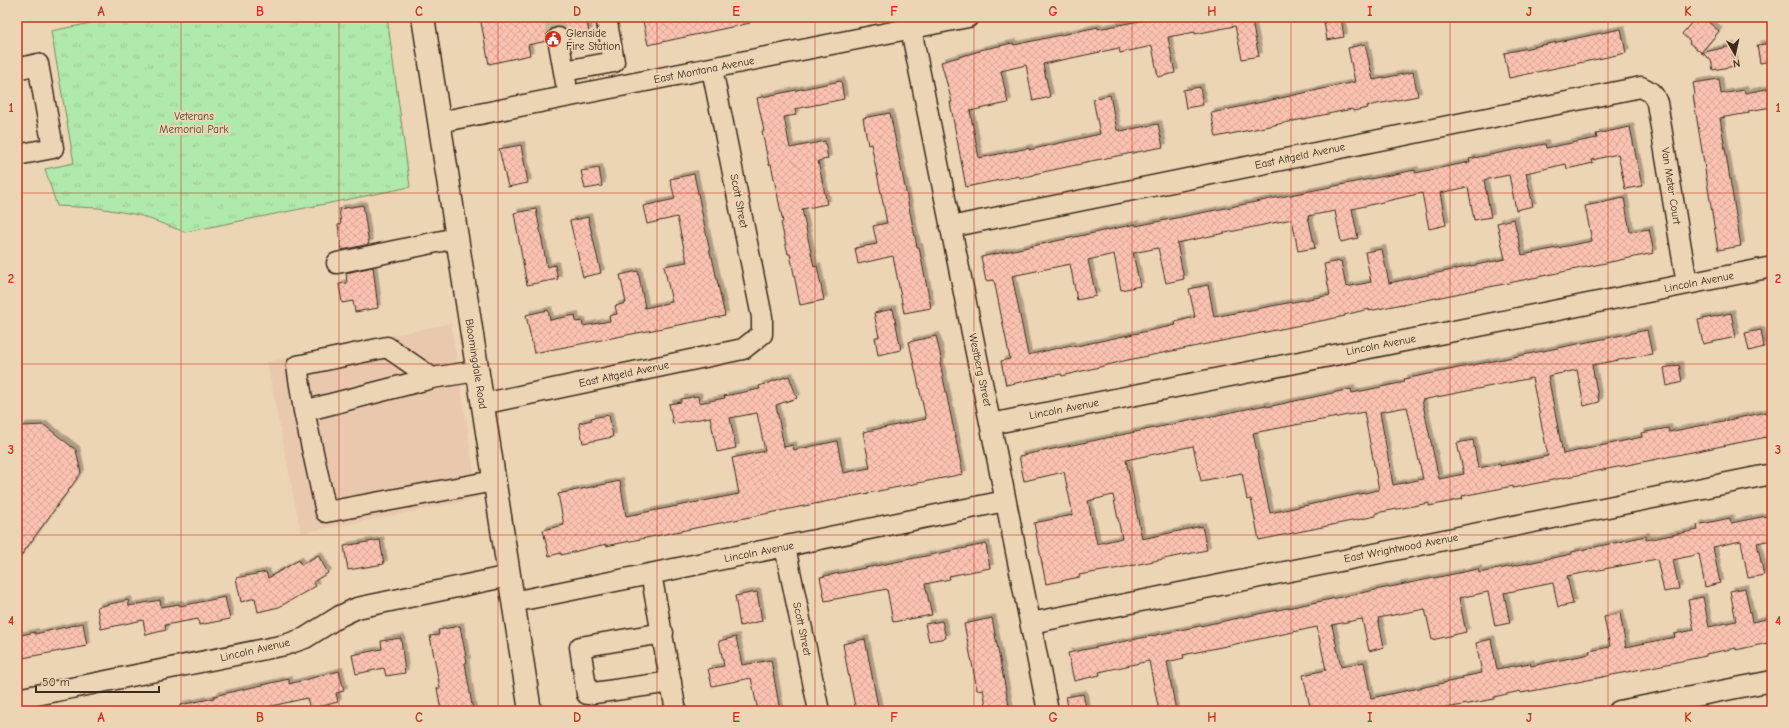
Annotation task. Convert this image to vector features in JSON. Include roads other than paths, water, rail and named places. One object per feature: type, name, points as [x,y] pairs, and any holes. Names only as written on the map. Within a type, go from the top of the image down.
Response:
[{"type":"main road","name":"Bloomingdale Road","points":[[423,17],[530,711]]},
{"type":"street","points":[[564,71],[614,62],[606,17]]},
{"type":"street","name":"East Montana Avenue","points":[[439,122],[968,17]]},
{"type":"street","name":"Westberg Street","points":[[911,28],[1048,711]]},
{"type":"street","points":[[558,38],[569,97]]},
{"type":"street","points":[[17,69],[38,64],[53,148],[17,155]]},
{"type":"street","name":"Scott Street","points":[[712,69],[762,317],[762,334]]},
{"type":"street","name":"East Altgeld Avenue","points":[[950,227],[1634,88],[1641,87],[1649,90]]},
{"type":"street","name":"Van Meter Court","points":[[1649,90],[1654,95],[1657,103],[1687,284]]},
{"type":"street","points":[[337,263],[456,238]]},
{"type":"street","name":"Lincoln Avenue","points":[[991,424],[1772,267]]},
{"type":"street","name":"East Altgeld Avenue","points":[[482,404],[743,349],[762,334]]},
{"type":"street","points":[[432,378],[387,347],[296,366],[304,411],[326,512],[494,481]]},
{"type":"street","points":[[304,411],[432,378],[477,371]]},
{"type":"street","name":"East Wrightwood Avenue","points":[[1031,623],[1772,474]]},
{"type":"street","name":"Lincoln Avenue","points":[[513,602],[1005,502]]},
{"type":"street","name":"Scott Street","points":[[785,547],[819,711]]},
{"type":"street","points":[[651,574],[663,633],[676,711]]},
{"type":"street","name":"Lincoln Avenue","points":[[17,699],[285,645],[305,638],[340,616],[357,608],[509,576]]},
{"type":"street","points":[[663,633],[580,648],[587,694],[671,682]]},
{"type":"street","points":[[1619,711],[1772,680]]},
{"type":"tunnel","points":[[553,17],[558,38]]},
{"type":"place","name":"Glenside Fire Station","points":[[553,39]]},
{"type":"park label","name":"Veterans Memorial Park","points":[[194,122]]}]
